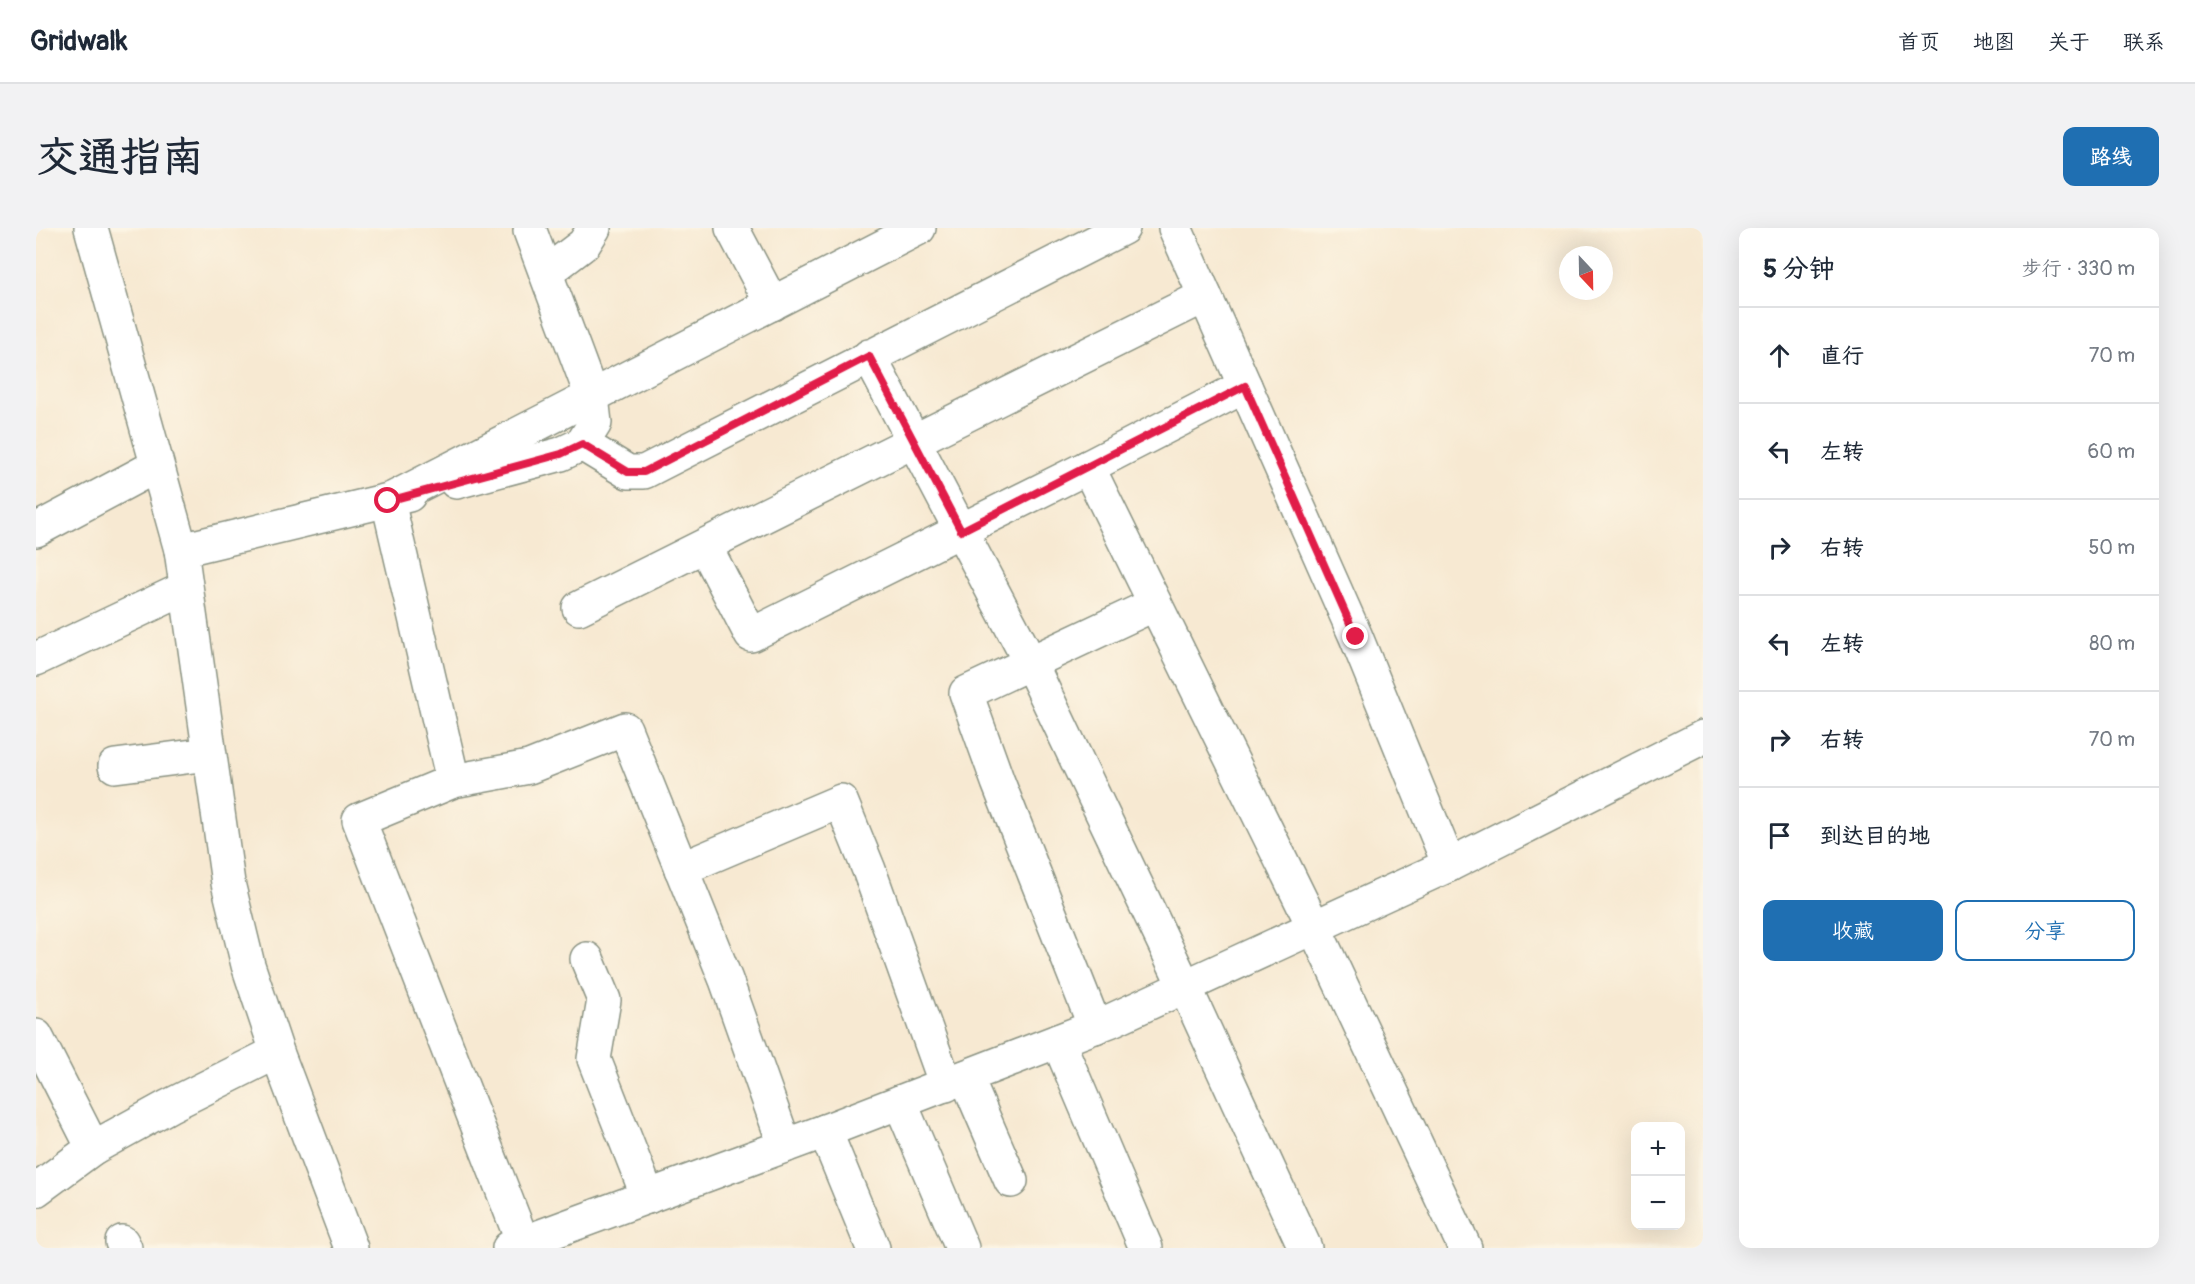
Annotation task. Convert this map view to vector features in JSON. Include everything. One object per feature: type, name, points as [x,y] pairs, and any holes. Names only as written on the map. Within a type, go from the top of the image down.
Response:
[{"type":"street","points":[[91,228],[181,550],[228,883],[248,965],[277,1052],[351,1248]]},
{"type":"street","points":[[546,273],[584,244],[594,228]]},
{"type":"street","points":[[732,228],[772,304]]},
{"type":"street","points":[[388,501],[772,304],[870,239],[919,228]]},
{"type":"street","points":[[582,444],[628,472],[644,472],[1123,228]]},
{"type":"street","points":[[1175,228],[1356,637],[1449,865]]},
{"type":"street","points":[[181,550],[388,501],[561,454],[582,444],[594,423],[592,396],[530,231]]},
{"type":"street","points":[[579,608],[1205,296]]},
{"type":"street","points":[[869,356],[1030,662],[1185,987],[1305,1248]]},
{"type":"street","points":[[705,546],[751,635],[1245,386]]},
{"type":"street","points":[[36,530],[156,466]]},
{"type":"street","points":[[1088,467],[1314,927],[1465,1248]]},
{"type":"street","points":[[388,501],[453,781]]},
{"type":"street","points":[[36,659],[186,588]]},
{"type":"street","points":[[1095,1027],[998,782],[966,693],[1155,604]]},
{"type":"street","points":[[785,1146],[726,980],[625,729],[529,767],[453,781],[359,820],[525,1244],[825,1131],[1095,1027],[1449,865],[1703,737]]},
{"type":"street","points":[[115,766],[209,754]]},
{"type":"street","points":[[681,868],[841,801],[956,1081],[1011,1181]]},
{"type":"street","points":[[587,958],[604,1000],[594,1059],[648,1197]]},
{"type":"street","points":[[36,1036],[93,1148]]},
{"type":"street","points":[[1058,1041],[1146,1248]]},
{"type":"street","points":[[37,1188],[93,1148],[169,1106],[277,1052]]},
{"type":"street","points":[[900,1102],[962,1248]]},
{"type":"street","points":[[825,1131],[873,1248]]},
{"type":"route","points":[[388,501],[561,454],[582,444],[628,472],[644,472],[869,356],[961,531],[1245,386],[1356,637]]}]
